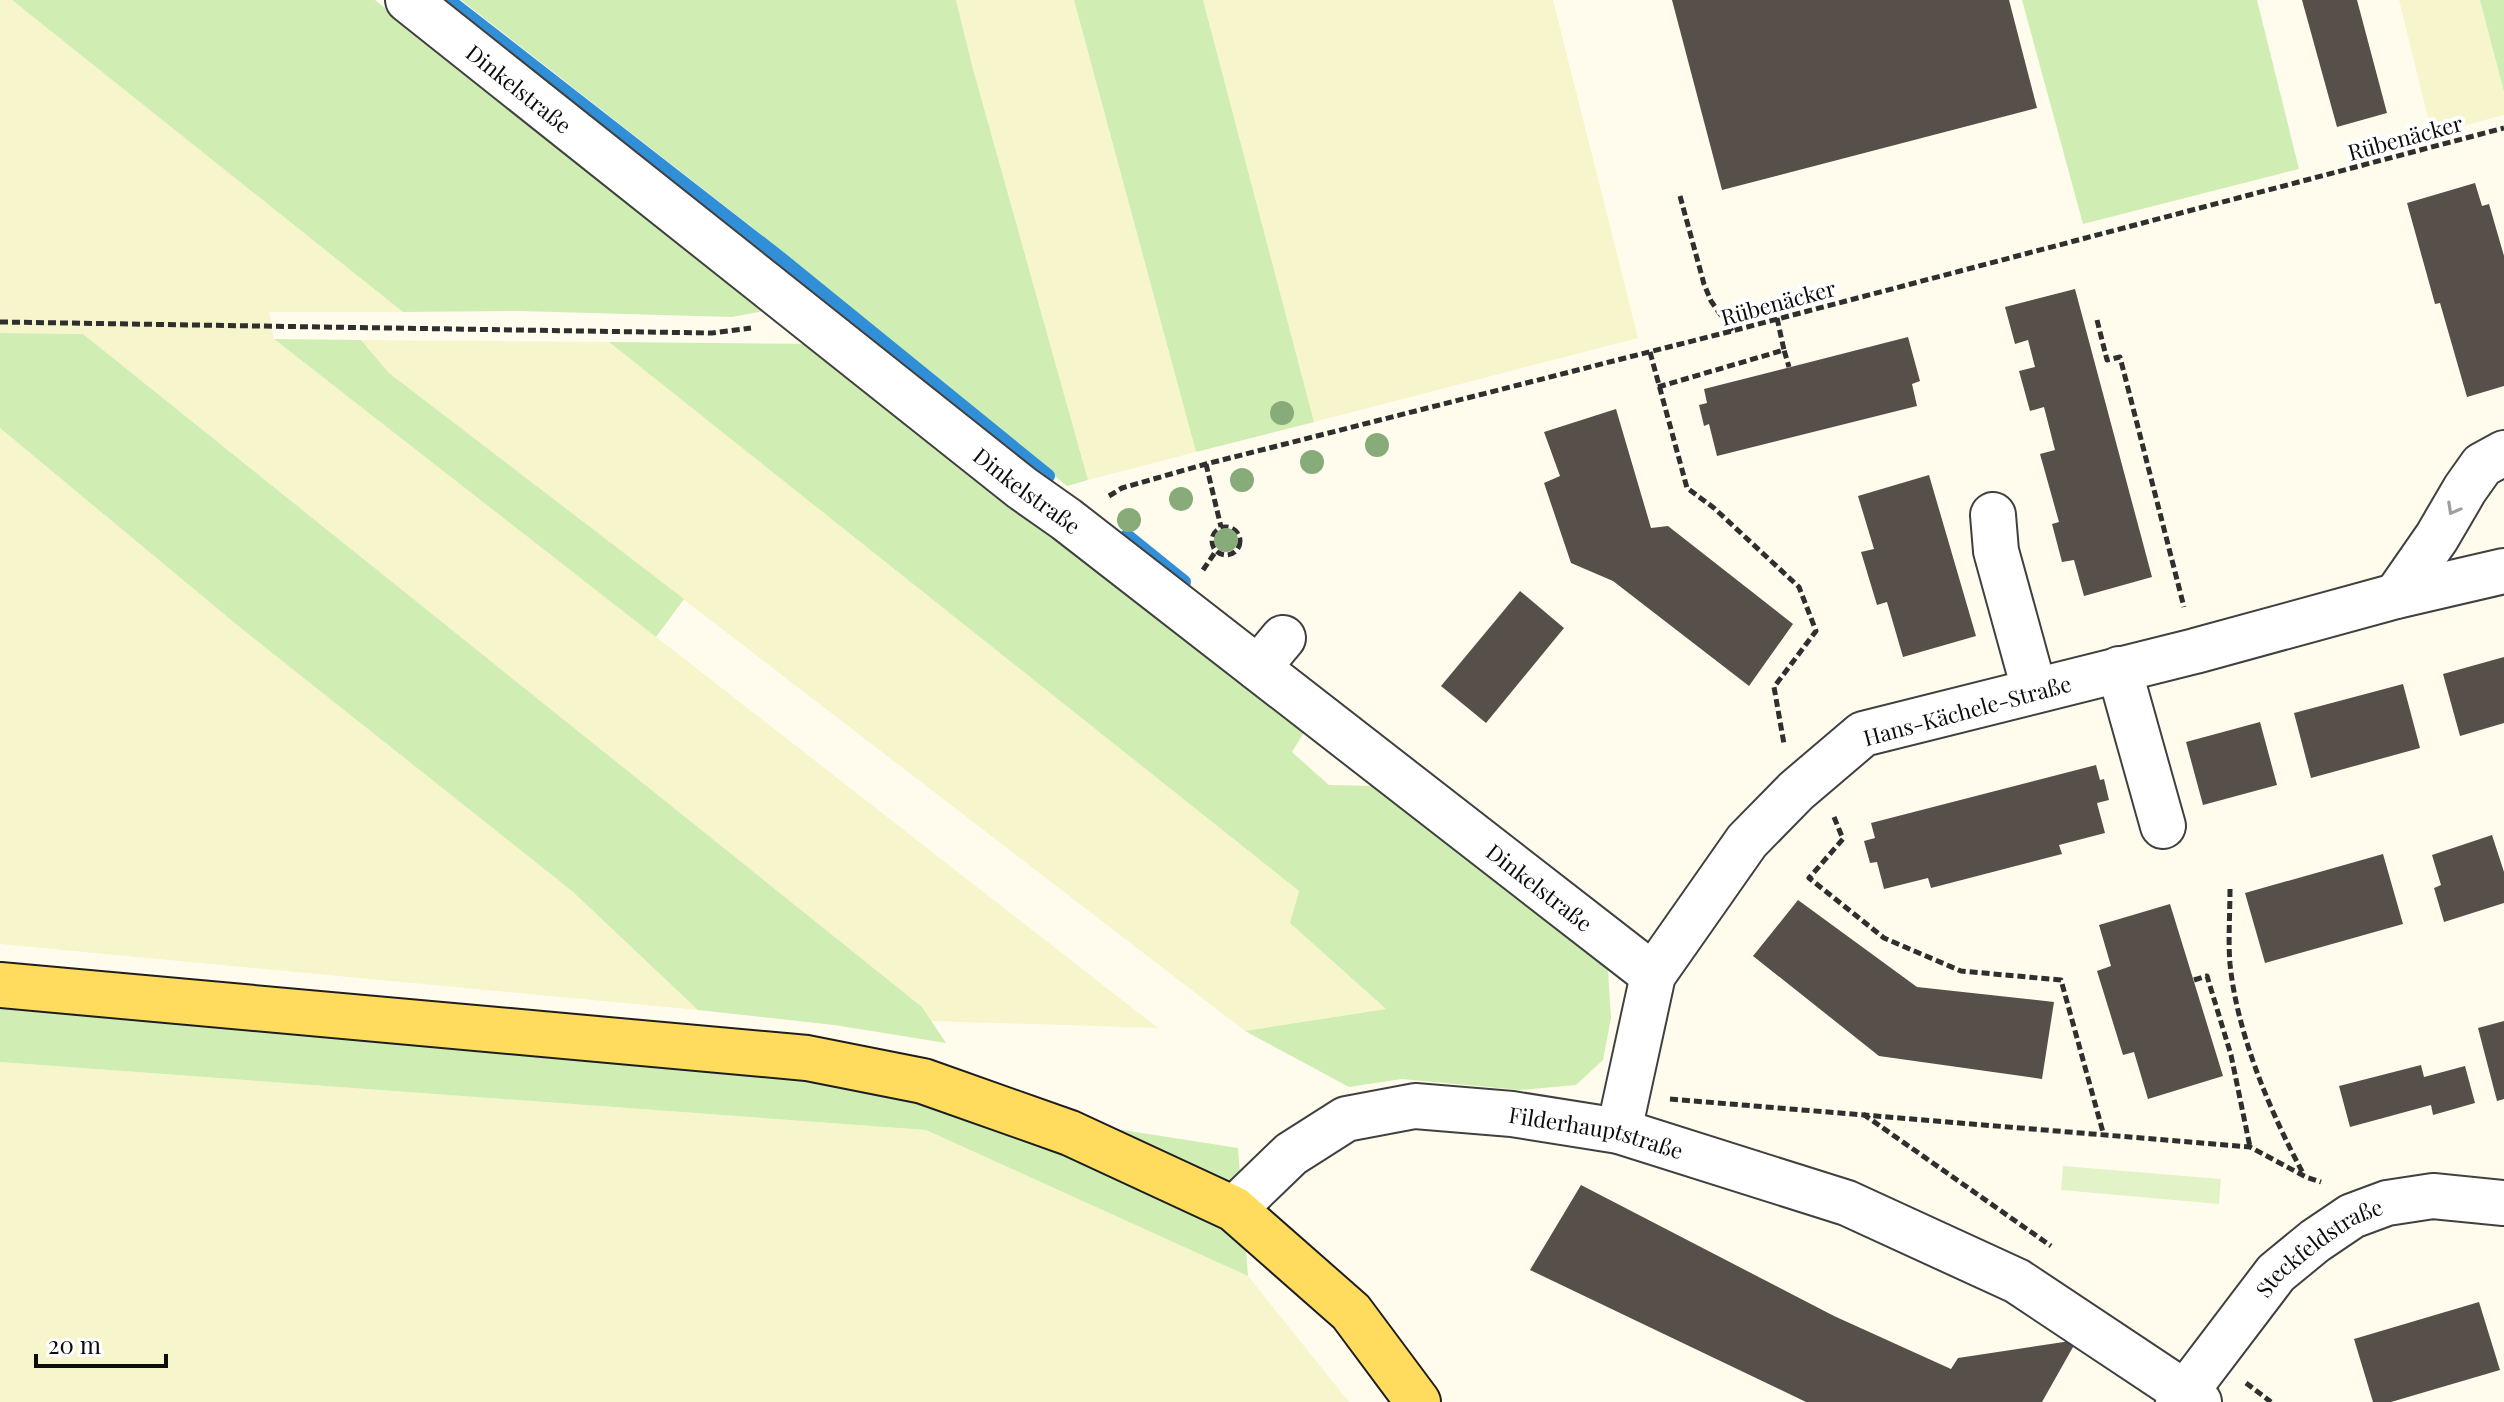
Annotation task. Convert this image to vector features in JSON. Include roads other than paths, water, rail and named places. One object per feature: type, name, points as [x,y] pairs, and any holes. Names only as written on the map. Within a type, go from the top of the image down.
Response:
[{"type":"main road","points":[[0,985],[807,1058],[923,1081],[1070,1133],[1234,1209],[1351,1312],[1418,1402]]},
{"type":"street","name":"Dinkelstraße","points":[[408,0],[1022,488],[1270,653],[1653,975]]},
{"type":"street","points":[[2396,596],[2482,465],[2504,453]]},
{"type":"street","points":[[1993,515],[1996,551],[2034,689]]},
{"type":"street","name":"Hans-Kächele-Straße","points":[[1619,1131],[1653,975],[1747,841],[1806,783],[1863,734],[2504,571]]},
{"type":"street","points":[[2119,669],[2163,826]]},
{"type":"street","name":"Filderhauptstraße","points":[[1234,1209],[1291,1154],[1346,1119],[1415,1106],[1512,1114],[1619,1131],[1862,1209],[2017,1281],[2187,1399]]},
{"type":"street","name":"Steckfeldstraße","points":[[2187,1399],[2276,1273],[2352,1216],[2387,1203],[2433,1196],[2504,1203]]},
{"type":"waterway","points":[[448,0],[781,259],[1048,476]]},
{"type":"waterway","points":[[1127,536],[1184,582]]}]
